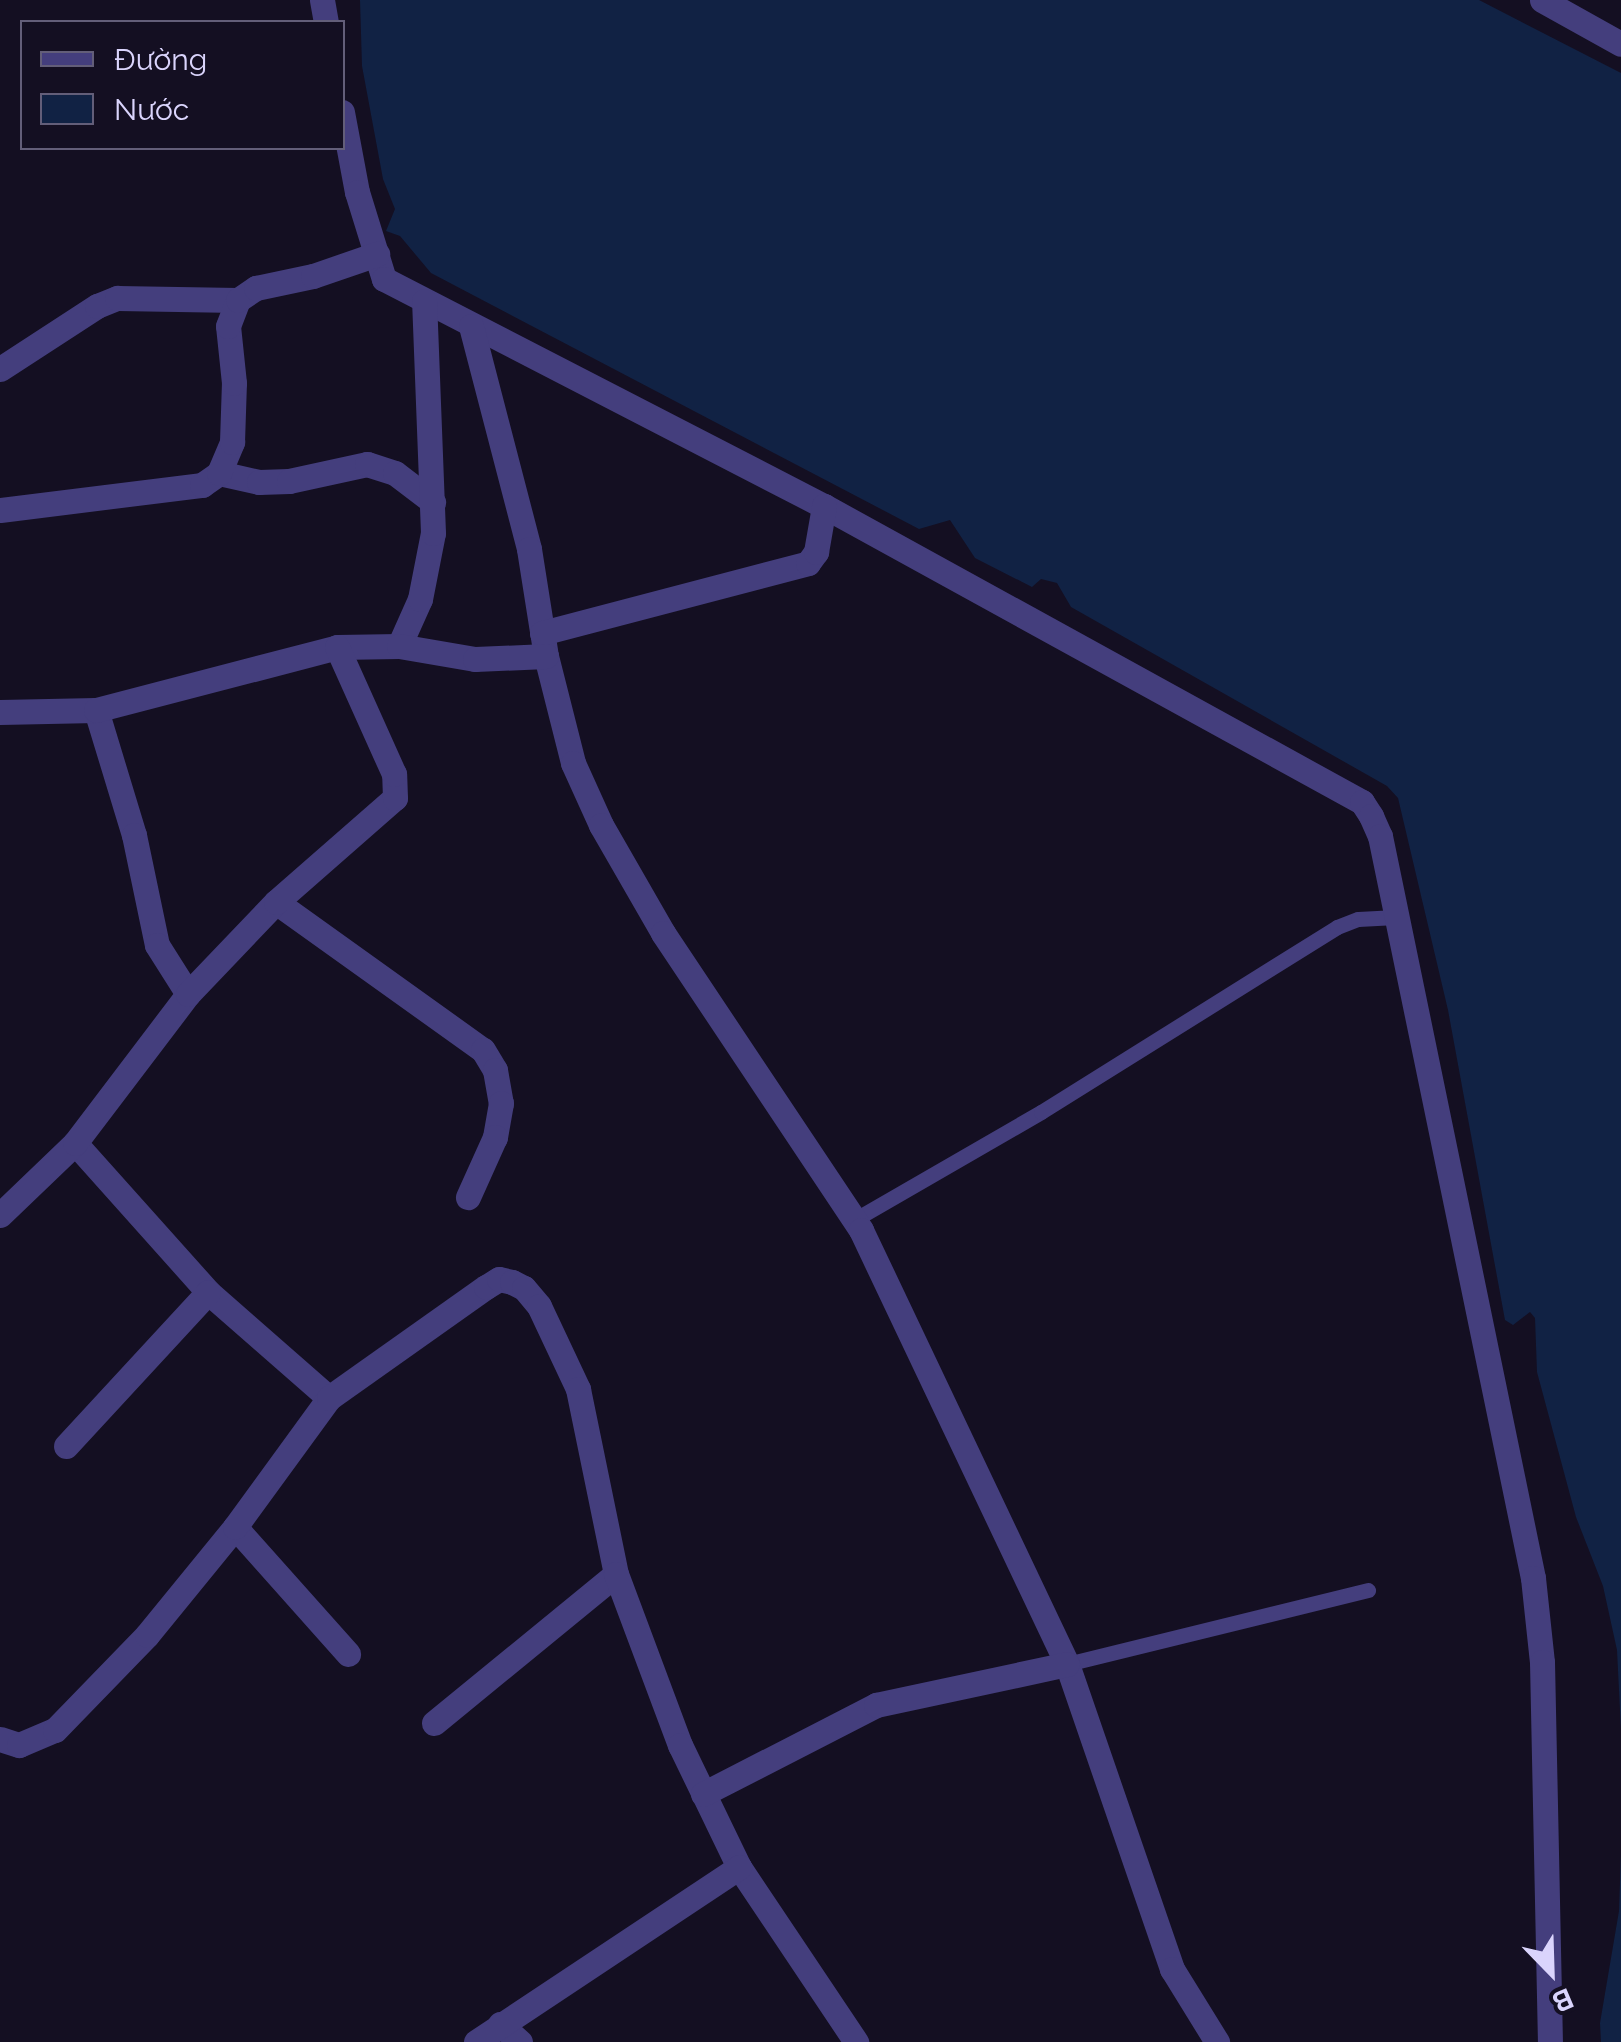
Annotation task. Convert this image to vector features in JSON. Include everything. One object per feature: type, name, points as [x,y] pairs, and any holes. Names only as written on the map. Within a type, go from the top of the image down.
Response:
[{"type":"street","points":[[1542,0],[1621,44]]},
{"type":"street","points":[[345,128],[357,192],[384,279],[824,506],[1362,802],[1380,836],[1533,1578],[1542,1662],[1550,2042]]},
{"type":"street","points":[[0,369],[117,298],[238,300],[256,288],[313,276],[377,254]]},
{"type":"street","points":[[0,510],[185,490],[202,485],[219,473],[232,442],[234,383],[228,326],[238,300]]},
{"type":"street","points":[[399,646],[428,567],[433,502],[424,301]]},
{"type":"street","points":[[471,326],[529,549],[544,644],[573,763],[601,824],[663,933],[854,1220],[982,1479],[1067,1664],[1172,1969],[1217,2042]]},
{"type":"street","points":[[219,473],[258,482],[288,481],[348,466],[381,466],[433,502]]},
{"type":"street","points":[[0,712],[96,710],[337,648],[399,646],[475,659],[544,644],[808,563],[816,552],[824,506]]},
{"type":"street","points":[[4,1206],[76,1143],[188,994],[276,902],[380,815],[398,786],[337,648]]},
{"type":"street","points":[[96,710],[134,835],[157,945],[188,994]]},
{"type":"street","points":[[276,902],[483,1050],[495,1070],[501,1103],[495,1137],[468,1197]]},
{"type":"street","points":[[76,1143],[208,1292],[329,1398]]},
{"type":"street","points":[[0,1739],[19,1745],[54,1730],[146,1635],[235,1527],[329,1398],[499,1280],[524,1288],[555,1334],[578,1389],[616,1574],[680,1744],[739,1867],[856,2042]]},
{"type":"street","points":[[66,1446],[208,1292]]},
{"type":"street","points":[[235,1527],[348,1654]]},
{"type":"street","points":[[434,1723],[616,1574]]},
{"type":"street","points":[[703,1794],[876,1705],[1067,1664]]},
{"type":"street","points":[[476,2042],[739,1867]]},
{"type":"street","points":[[500,2024],[520,2042]]},
{"type":"lane","points":[[854,1220],[1042,1112],[1337,927],[1358,919],[1396,916]]},
{"type":"lane","points":[[1067,1664],[1368,1590]]},
{"type":"water","points":[[360,0],[1479,0],[1621,73],[1621,1730],[1617,1650],[1603,1586],[1576,1517],[1537,1372],[1535,1318],[1530,1312],[1513,1325],[1505,1320],[1448,1010],[1398,798],[1387,786],[1071,607],[1057,583],[1041,579],[1032,587],[975,558],[950,520],[919,529],[431,273],[400,236],[386,231],[395,209],[383,179],[362,66]]},
{"type":"water","points":[[1621,1853],[1621,2042],[1601,2042],[1600,2023],[1619,1911]]}]
